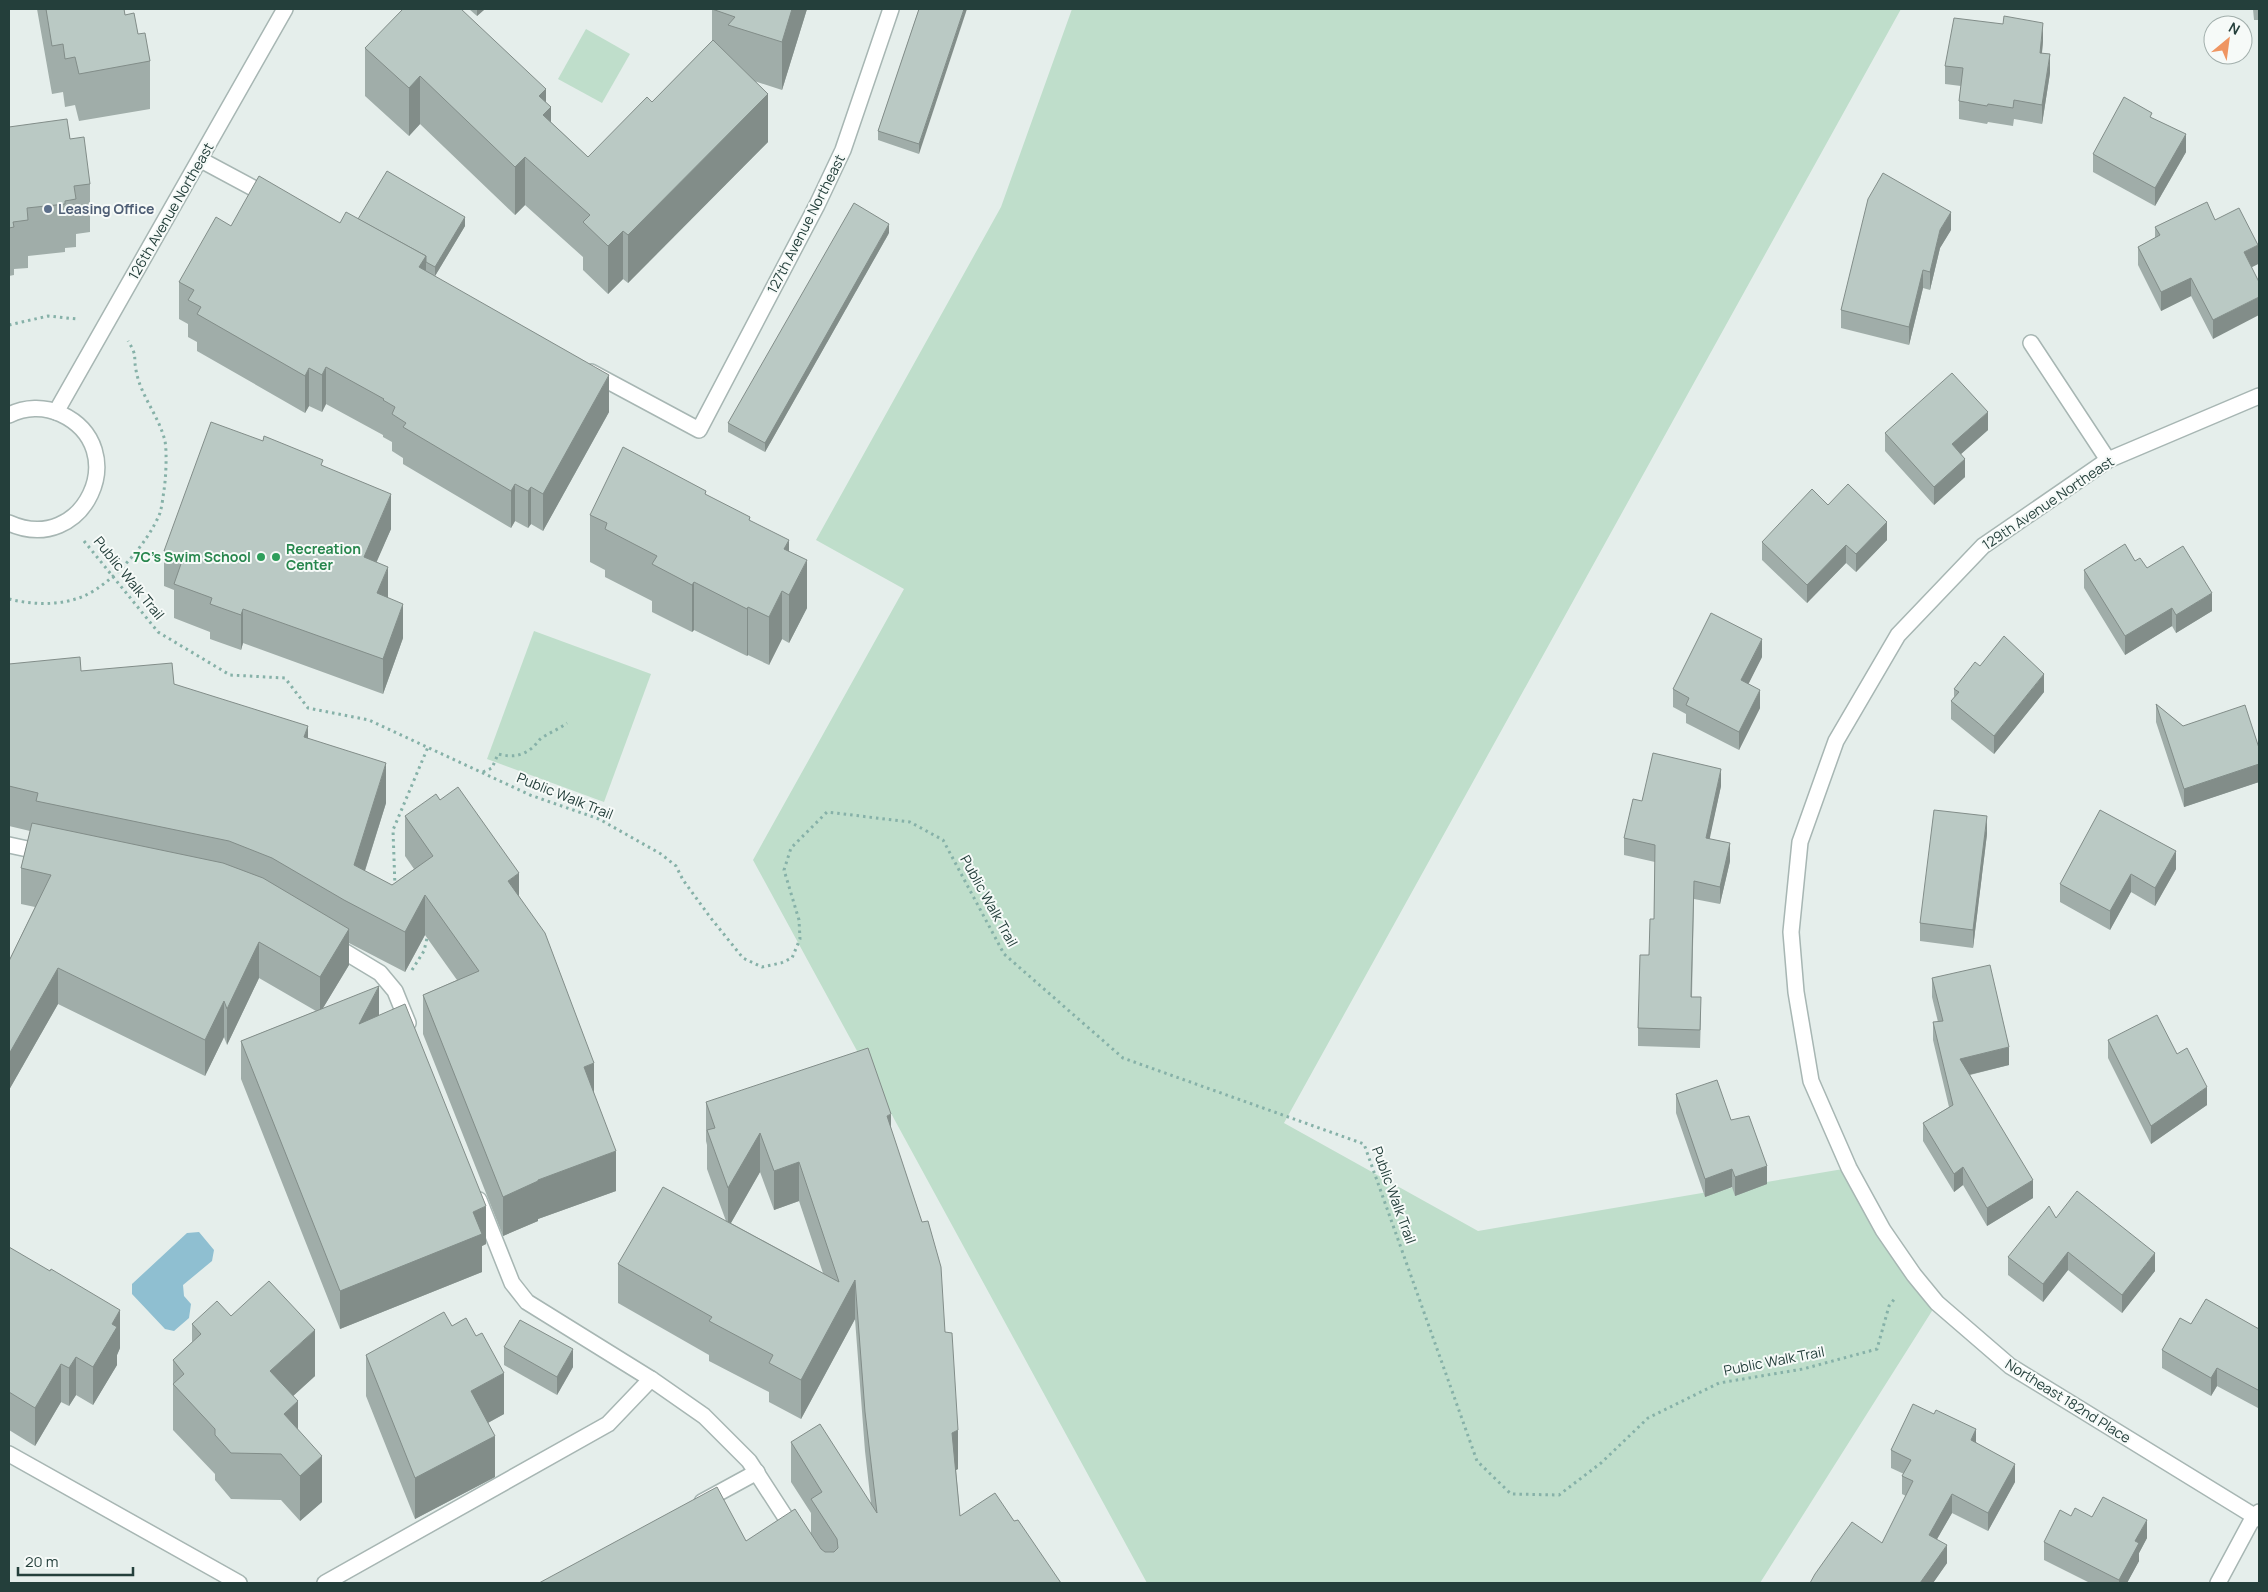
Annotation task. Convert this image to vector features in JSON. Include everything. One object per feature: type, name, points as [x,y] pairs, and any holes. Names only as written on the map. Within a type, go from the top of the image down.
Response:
[{"type":"street","name":"126th Avenue Northeast","points":[[56,412],[201,160],[285,9]]},
{"type":"street","name":"127th Avenue Northeast","points":[[576,364],[699,430],[817,206],[840,158],[891,9]]},
{"type":"street","points":[[201,160],[279,203]]},
{"type":"street","points":[[2031,343],[2108,460]]},
{"type":"street","name":"129th Avenue Northeast","points":[[1883,1230],[1849,1168],[1811,1081],[1796,992],[1791,932],[1800,842],[1836,741],[1898,636],[1983,546],[2108,460],[2259,396]]},
{"type":"street","points":[[9,414],[33,408],[56,412],[69,418],[86,434],[96,463],[96,478],[92,493],[84,506],[68,521],[46,529],[23,528],[9,524]]},
{"type":"street","points":[[9,845],[56,855]]},
{"type":"street","points":[[316,935],[380,973],[392,988],[414,1036]]},
{"type":"street","points":[[472,1182],[512,1283],[527,1302],[651,1379],[704,1416],[749,1461],[803,1544]]},
{"type":"street","name":"Northeast 182nd Place","points":[[1883,1230],[1914,1275],[1937,1303],[2010,1366],[2258,1516]]},
{"type":"street","points":[[325,1583],[608,1424],[651,1379]]},
{"type":"street","points":[[9,1454],[239,1583]]},
{"type":"street","points":[[689,1509],[757,1472]]},
{"type":"street","points":[[2218,1583],[2258,1516]]},
{"type":"path","name":"Public Walk Trail","points":[[68,521],[158,632],[230,675],[285,678],[308,708],[369,720],[530,795],[599,819],[662,854],[676,866],[683,880],[743,958],[762,967],[781,963],[792,958],[800,939],[799,920],[784,870],[791,848],[827,812],[910,822],[943,840],[1004,954],[1123,1058],[1364,1144],[1477,1461],[1511,1494],[1560,1495],[1601,1463],[1648,1418],[1719,1383],[1803,1369],[1877,1349],[1889,1306],[1914,1275]]},
{"type":"path","points":[[482,773],[492,768],[498,754],[509,757],[523,753],[533,748],[541,738],[567,723]]},
{"type":"path","points":[[395,897],[393,830],[428,747]]},
{"type":"path","points":[[392,988],[411,972],[424,951],[427,938],[419,933]]},
{"type":"green space","points":[[1072,9],[1901,9],[1284,1123],[1478,1231],[1849,1168],[1937,1303],[1760,1583],[1147,1583],[753,860],[904,589],[816,540],[1001,207]]},
{"type":"green space","points":[[586,29],[630,54],[602,103],[558,79]]},
{"type":"green space","points":[[534,631],[651,674],[604,802],[487,759]]},
{"type":"water","points":[[199,1232],[214,1250],[212,1261],[183,1285],[184,1296],[191,1304],[189,1318],[174,1331],[165,1329],[132,1294],[132,1284],[187,1233]]},
{"type":"building","points":[[46,9],[124,9],[125,15],[134,13],[138,34],[145,33],[150,61],[79,74],[75,57],[65,59],[63,44],[52,46]]},
{"type":"building","points":[[403,9],[461,9],[546,89],[539,96],[551,107],[543,115],[588,157],[647,97],[652,102],[713,40],[768,94],[628,235],[623,231],[608,246],[583,222],[590,215],[525,157],[515,167],[420,76],[409,88],[365,48]]},
{"type":"building","points":[[712,9],[792,9],[782,42],[728,25],[735,17]]},
{"type":"building","points":[[919,9],[964,9],[919,144],[878,131]]},
{"type":"building","points":[[2004,16],[2043,23],[2040,53],[2050,54],[2042,105],[2014,100],[2013,108],[1959,101],[1963,68],[1945,66],[1954,18],[2003,24]]},
{"type":"building","points":[[2124,97],[2152,113],[2150,117],[2186,134],[2155,188],[2093,154]]},
{"type":"building","points":[[67,119],[70,139],[84,137],[90,184],[74,186],[76,199],[65,201],[65,204],[27,208],[28,220],[13,222],[14,227],[9,228],[9,127]]},
{"type":"building","points":[[387,171],[465,217],[435,267],[426,262],[426,256],[358,219]]},
{"type":"building","points":[[1883,173],[1951,212],[1940,230],[1930,272],[1923,270],[1909,327],[1841,310],[1868,199]]},
{"type":"building","points":[[259,176],[340,223],[346,212],[426,256],[419,267],[609,375],[543,494],[531,487],[528,491],[515,484],[511,491],[403,427],[406,423],[392,414],[395,407],[326,367],[322,375],[309,368],[305,376],[197,314],[201,307],[188,300],[194,290],[179,282],[216,217],[231,226]]},
{"type":"building","points":[[2207,202],[2215,220],[2239,208],[2258,245],[2244,252],[2259,282],[2259,297],[2213,320],[2191,278],[2161,292],[2138,247],[2160,235],[2155,227]]},
{"type":"building","points":[[854,203],[889,224],[765,443],[728,423]]},
{"type":"building","points":[[1952,373],[1988,412],[1952,444],[1965,459],[1934,487],[1885,433]]},
{"type":"building","name":"Recreation Center","points":[[211,422],[263,441],[264,436],[323,460],[321,465],[391,494],[364,557],[388,567],[377,593],[403,604],[383,659],[243,609],[241,615],[210,604],[212,598],[174,584],[183,558],[164,551]]},
{"type":"building","points":[[623,447],[706,491],[705,494],[750,517],[749,520],[789,540],[784,549],[807,560],[789,595],[782,591],[769,617],[748,607],[747,609],[694,582],[692,585],[652,564],[657,556],[605,529],[607,523],[590,515]]},
{"type":"building","points":[[1848,484],[1887,522],[1856,554],[1846,545],[1807,585],[1762,542],[1812,489],[1828,505]]},
{"type":"building","points":[[2125,544],[2135,561],[2140,558],[2147,568],[2183,546],[2212,593],[2176,615],[2172,608],[2125,636],[2084,570]]},
{"type":"building","points":[[1711,613],[1762,639],[1741,680],[1760,690],[1739,732],[1686,705],[1689,698],[1673,689]]},
{"type":"building","points":[[2004,636],[2044,674],[1994,736],[1951,701],[1959,692],[1954,689],[1975,662],[1980,666]]},
{"type":"building","points":[[80,657],[81,671],[172,663],[174,684],[308,726],[304,737],[386,763],[354,865],[392,885],[433,856],[405,816],[436,794],[440,800],[458,787],[519,873],[508,881],[545,933],[594,1063],[584,1067],[616,1151],[538,1180],[503,1197],[423,995],[479,971],[425,895],[405,932],[344,900],[272,858],[229,841],[36,801],[38,793],[9,786],[9,664]]},
{"type":"building","points":[[2156,704],[2183,726],[2245,705],[2259,748],[2259,764],[2184,789]]},
{"type":"building","points":[[1653,753],[1721,769],[1706,838],[1730,843],[1720,887],[1694,881],[1691,997],[1701,997],[1700,1030],[1638,1028],[1640,955],[1649,955],[1650,919],[1654,919],[1655,845],[1624,838],[1633,799],[1642,801]]},
{"type":"building","points":[[1934,810],[1987,816],[1973,930],[1920,923]]},
{"type":"building","points":[[2100,810],[2176,851],[2155,888],[2131,874],[2110,911],[2060,884]]},
{"type":"building","points":[[32,823],[223,863],[263,878],[349,929],[320,977],[259,942],[227,1009],[224,1001],[205,1040],[58,968],[9,1054],[9,961],[51,875],[21,868]]},
{"type":"building","points":[[1990,965],[2009,1047],[1960,1059],[2033,1180],[1987,1208],[1963,1167],[1954,1174],[1923,1123],[1953,1105],[1933,1022],[1943,1021],[1932,978]]},
{"type":"building","points":[[379,986],[359,1024],[405,1004],[486,1206],[473,1212],[482,1234],[340,1291],[241,1041]]},
{"type":"building","points":[[2157,1015],[2177,1054],[2187,1048],[2207,1087],[2151,1126],[2108,1040]]},
{"type":"building","points":[[868,1048],[891,1114],[887,1116],[922,1222],[928,1221],[941,1267],[945,1332],[952,1333],[958,1430],[952,1433],[960,1516],[995,1493],[1014,1521],[1018,1520],[1061,1583],[539,1583],[717,1487],[746,1541],[795,1509],[821,1549],[825,1552],[834,1552],[838,1548],[837,1539],[811,1499],[822,1492],[791,1442],[820,1424],[877,1513],[865,1412],[855,1280],[801,1380],[769,1363],[773,1355],[709,1321],[712,1317],[618,1264],[663,1187],[839,1282],[799,1162],[774,1171],[760,1133],[728,1188],[707,1130],[715,1128],[706,1102]]},
{"type":"building","points":[[1717,1080],[1731,1120],[1749,1116],[1767,1166],[1735,1177],[1732,1169],[1705,1179],[1676,1094]]},
{"type":"building","points":[[2077,1191],[2155,1253],[2122,1295],[2068,1252],[2043,1284],[2008,1257],[2049,1206],[2056,1218]]},
{"type":"building","points":[[9,1247],[50,1271],[51,1269],[120,1310],[112,1324],[117,1327],[93,1367],[76,1357],[69,1368],[61,1364],[35,1408],[9,1392]]},
{"type":"building","points":[[269,1281],[315,1330],[270,1371],[298,1401],[284,1414],[322,1456],[300,1476],[281,1454],[231,1453],[215,1435],[215,1429],[173,1384],[184,1374],[173,1360],[201,1334],[192,1324],[217,1301],[231,1316]]},
{"type":"building","points":[[2206,1299],[2259,1329],[2258,1390],[2217,1368],[2211,1378],[2162,1350],[2180,1318],[2191,1324]]},
{"type":"building","points":[[444,1312],[452,1326],[466,1318],[476,1336],[482,1333],[504,1373],[471,1391],[495,1436],[415,1478],[366,1355]]},
{"type":"building","points":[[520,1320],[573,1349],[557,1377],[504,1347]]},
{"type":"building","points":[[1913,1404],[1934,1414],[1936,1410],[1976,1429],[1971,1440],[2015,1464],[1988,1513],[1952,1494],[1929,1535],[1947,1545],[1920,1583],[1810,1583],[1852,1522],[1882,1543],[1913,1481],[1902,1476],[1911,1460],[1891,1450]]},
{"type":"building","points":[[2103,1497],[2147,1520],[2135,1541],[2139,1543],[2119,1580],[2044,1542],[2060,1510],[2071,1516],[2075,1508],[2092,1517]]},
{"type":"place","name":"Leasing Office","points":[[48,209]]},
{"type":"place","name":"7C's Swim School","points":[[261,557]]},
{"type":"place","name":"Recreation Center","points":[[276,557]]}]
